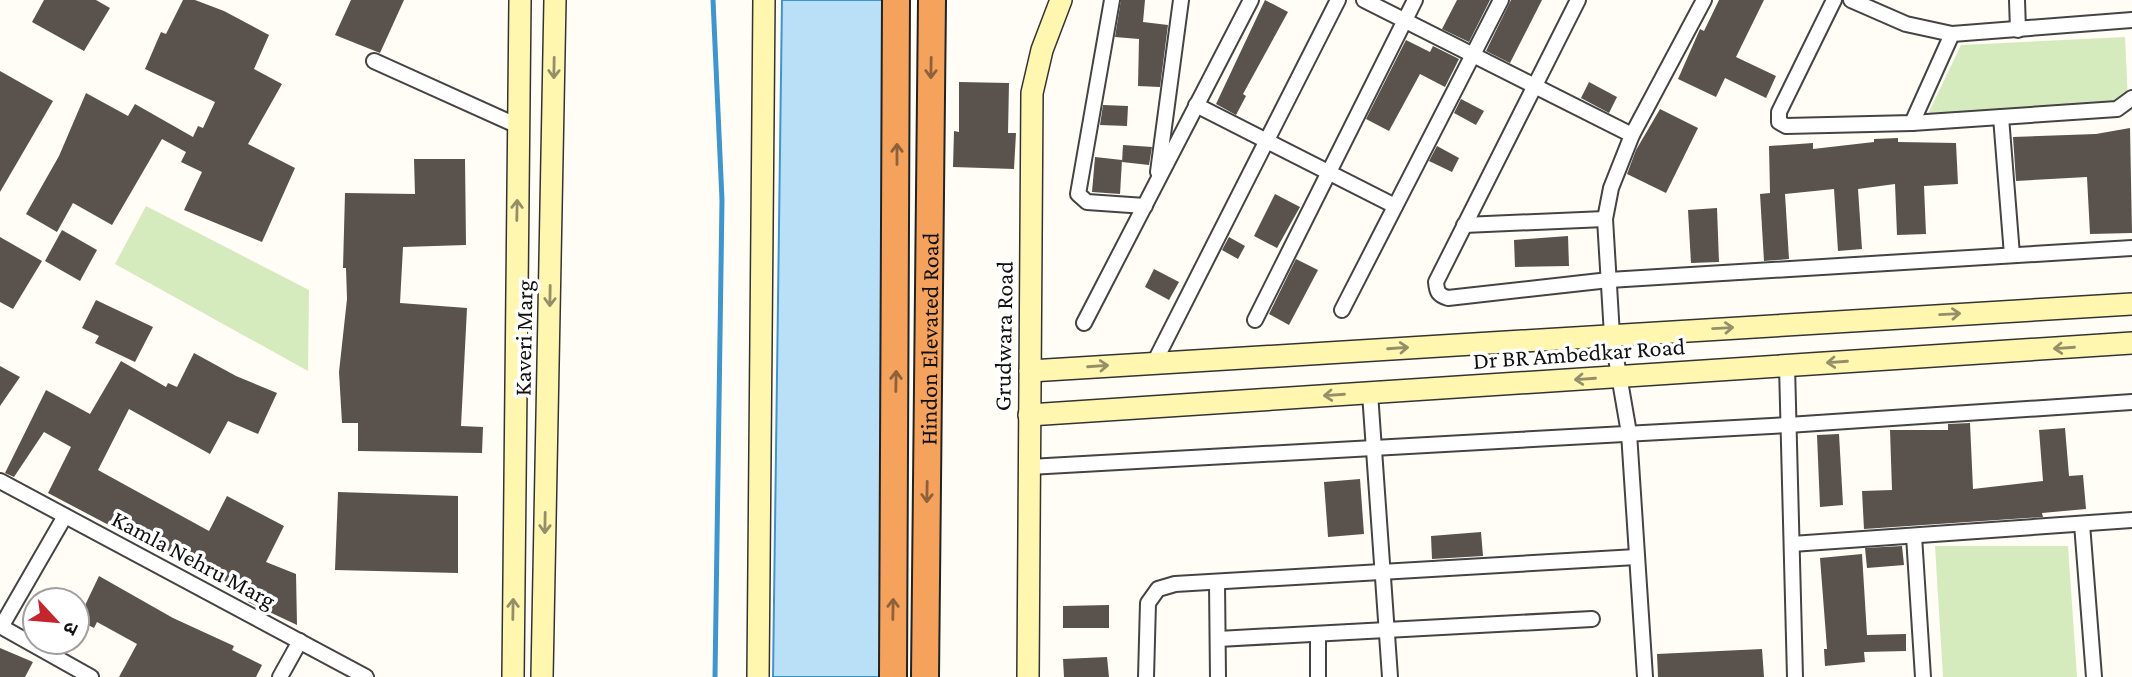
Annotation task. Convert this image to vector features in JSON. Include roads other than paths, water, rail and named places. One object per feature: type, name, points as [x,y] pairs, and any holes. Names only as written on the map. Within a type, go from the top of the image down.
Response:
[{"type":"highway","name":"Hindon Elevated Road","points":[[893,677],[896,0]]},
{"type":"highway","name":"Hindon Elevated Road","points":[[925,677],[932,0]]},
{"type":"street","name":"Kaveri Marg","points":[[513,677],[520,0]]},
{"type":"street","name":"Kaveri Marg","points":[[542,677],[555,0]]},
{"type":"street","points":[[758,677],[764,0]]},
{"type":"street","name":"Grudwara Road","points":[[1028,677],[1032,93],[1042,50],[1060,0]]},
{"type":"street","points":[[1112,0],[1078,194],[1087,202],[1145,206]]},
{"type":"street","points":[[1156,183],[1181,0]]},
{"type":"street","points":[[1084,323],[1251,0]]},
{"type":"street","points":[[1154,363],[1338,0]]},
{"type":"street","points":[[1364,0],[1532,87],[1632,135]]},
{"type":"street","points":[[1255,320],[1415,0]]},
{"type":"street","points":[[1342,310],[1501,0]]},
{"type":"street","points":[[1578,0],[1436,282],[1436,291],[1441,296],[1609,280],[2132,248]]},
{"type":"street","points":[[1645,677],[1629,433],[1612,335],[1605,219],[1611,188],[1632,135],[1704,0]]},
{"type":"street","points":[[1834,0],[1779,112],[1779,122],[1786,126],[1912,123],[2118,109],[2132,98]]},
{"type":"street","points":[[1852,0],[1906,24],[1952,34],[2132,20]]},
{"type":"street","points":[[2017,0],[2018,30]]},
{"type":"street","points":[[1912,123],[1952,34]]},
{"type":"street","points":[[374,61],[518,126]]},
{"type":"street","points":[[1196,105],[1395,206]]},
{"type":"street","points":[[2001,117],[2012,255]]},
{"type":"street","points":[[1464,225],[1605,219]]},
{"type":"street","name":"Dr BR Ambedkar Road","points":[[1030,370],[2132,303]]},
{"type":"street","name":"Dr BR Ambedkar Road","points":[[1028,415],[2132,343]]},
{"type":"street","points":[[1787,366],[1796,677]]},
{"type":"street","points":[[1370,393],[1390,677]]},
{"type":"street","points":[[1029,467],[1788,425],[2132,402]]},
{"type":"street","name":"Kamla Nehru Marg","points":[[0,481],[366,677]]},
{"type":"street","points":[[65,516],[1,627],[91,677]]},
{"type":"street","points":[[1792,544],[2132,520]]},
{"type":"street","points":[[2082,524],[2094,677]]},
{"type":"street","points":[[1914,536],[1923,677]]},
{"type":"street","points":[[1146,677],[1148,603],[1158,589],[1636,557]]},
{"type":"street","points":[[1217,583],[1218,677]]},
{"type":"street","points":[[1219,639],[1592,620]]},
{"type":"street","points":[[1318,634],[1318,677]]},
{"type":"street","points":[[280,677],[300,641]]},
{"type":"water","points":[[782,0],[901,0],[892,677],[773,677]]},
{"type":"waterway","points":[[713,0],[722,200],[715,677]]}]
